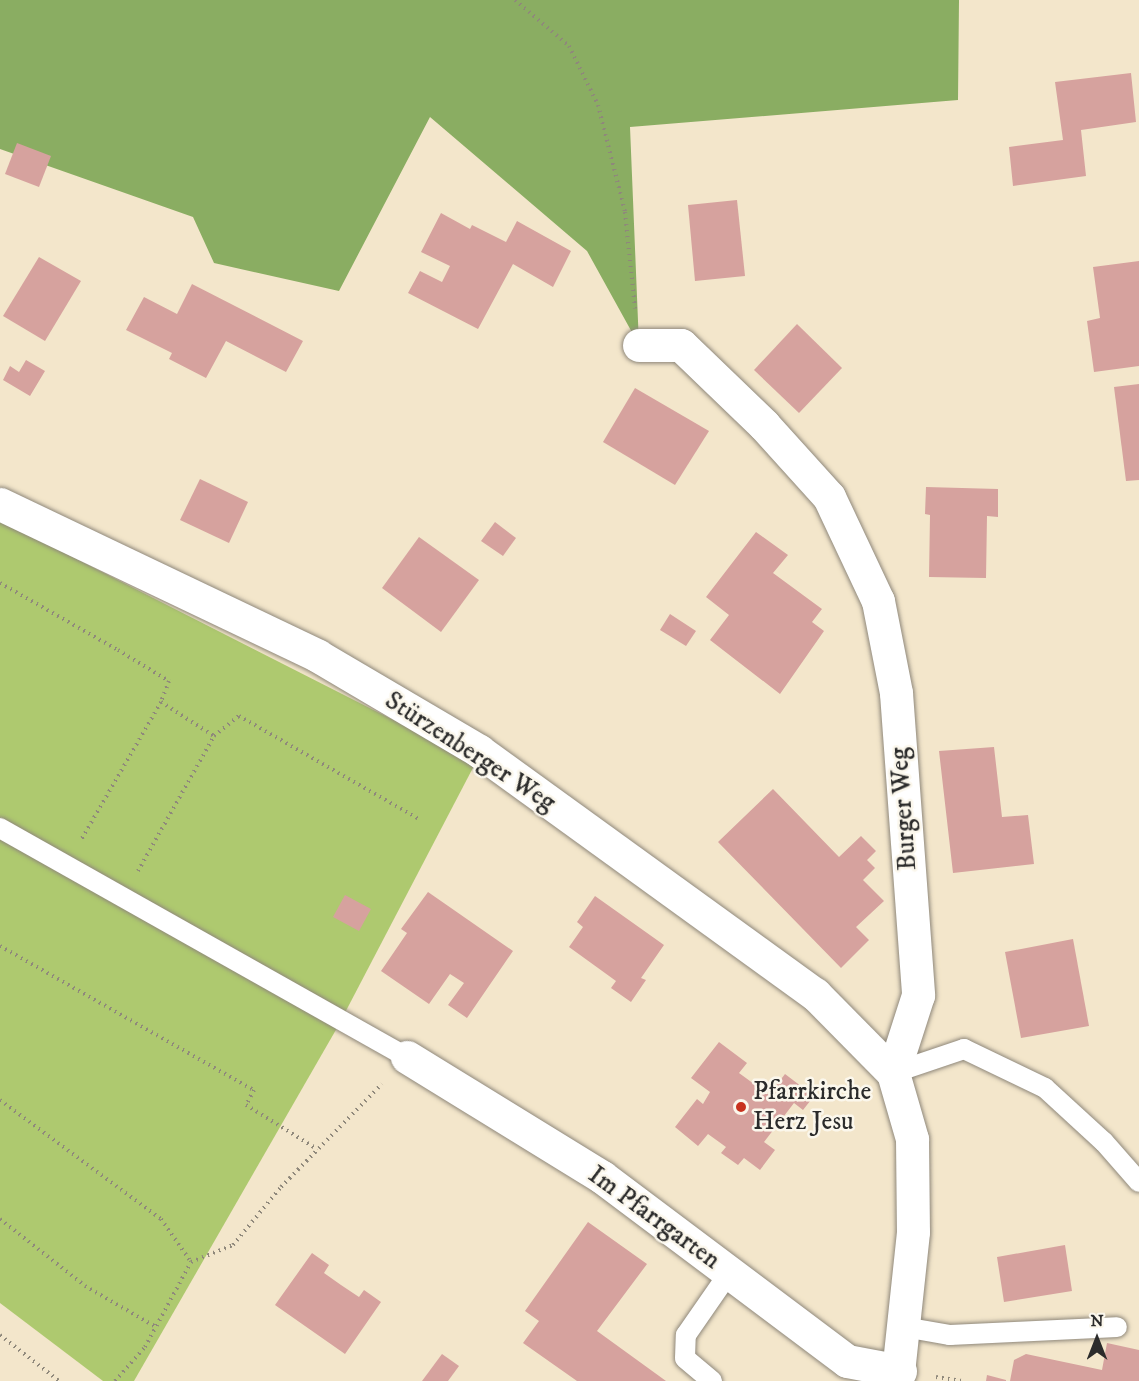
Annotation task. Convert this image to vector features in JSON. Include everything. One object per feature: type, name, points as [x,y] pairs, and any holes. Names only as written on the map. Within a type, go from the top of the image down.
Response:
[{"type":"street","name":"Burger Weg","points":[[639,345],[681,345],[764,425],[829,497],[878,601],[896,693],[918,995],[893,1073]]},
{"type":"street","name":"Stürzenberger Weg","points":[[0,504],[318,656],[478,752],[815,994],[893,1073]]},
{"type":"street","name":"Im Pfarrgarten","points":[[407,1057],[602,1177],[847,1361],[899,1376]]},
{"type":"street","points":[[893,1073],[912,1139],[914,1232],[899,1376]]},
{"type":"lane","points":[[0,828],[407,1057]]},
{"type":"lane","points":[[893,1073],[964,1049],[1045,1088],[1104,1142],[1139,1182]]},
{"type":"lane","points":[[712,1381],[685,1358],[686,1335],[729,1273]]},
{"type":"lane","points":[[904,1327],[950,1335],[1118,1327]]},
{"type":"path","points":[[515,0],[570,45],[598,105],[625,212],[639,345]]},
{"type":"path","points":[[0,584],[169,681],[161,702],[67,864]]},
{"type":"path","points":[[161,702],[214,736]]},
{"type":"path","points":[[124,896],[214,736],[239,716],[418,819]]},
{"type":"path","points":[[0,946],[254,1090],[246,1105],[316,1149]]},
{"type":"path","points":[[115,1381],[145,1347],[191,1262],[233,1245],[316,1149],[407,1057]]},
{"type":"path","points":[[0,1100],[161,1219],[191,1262]]},
{"type":"path","points":[[0,1219],[85,1286],[156,1327]]},
{"type":"path","points":[[0,1335],[58,1381]]},
{"type":"green space","points":[[0,0],[959,0],[958,100],[630,127],[639,345],[587,251],[430,117],[339,291],[214,263],[193,217],[0,149]]},
{"type":"green space","points":[[0,520],[476,762],[337,1028],[134,1381],[103,1381],[0,1303]]},
{"type":"building","points":[[1131,73],[1136,122],[1081,130],[1086,176],[1013,186],[1009,147],[1063,140],[1055,82]]},
{"type":"building","points":[[17,143],[51,156],[39,187],[5,174]]},
{"type":"building","points":[[737,200],[745,276],[695,281],[688,205]]},
{"type":"building","points":[[441,213],[470,229],[472,225],[506,242],[517,221],[571,251],[553,287],[513,264],[478,329],[408,293],[420,271],[442,282],[450,266],[421,252]]},
{"type":"building","points":[[39,257],[81,281],[45,341],[3,316]]},
{"type":"building","points":[[1139,261],[1139,366],[1094,372],[1087,321],[1100,318],[1093,267]]},
{"type":"building","points":[[192,284],[303,341],[286,372],[226,341],[206,378],[169,359],[172,353],[126,330],[144,297],[177,314]]},
{"type":"building","points":[[797,324],[842,368],[799,413],[754,370]]},
{"type":"building","points":[[26,360],[45,371],[30,396],[3,380],[10,366],[19,372]]},
{"type":"building","points":[[1139,384],[1139,480],[1126,481],[1114,387]]},
{"type":"building","points":[[635,388],[709,431],[675,485],[603,442]]},
{"type":"building","points":[[200,479],[248,502],[229,543],[180,520]]},
{"type":"building","points":[[926,487],[998,489],[998,517],[987,516],[986,578],[929,577],[930,515],[925,514]]},
{"type":"building","points":[[495,522],[516,538],[503,556],[481,541]]},
{"type":"building","points":[[756,532],[788,555],[773,573],[822,609],[812,622],[824,631],[780,694],[710,640],[729,615],[706,597]]},
{"type":"building","points":[[419,537],[479,580],[441,632],[382,588]]},
{"type":"building","points":[[670,614],[696,631],[686,646],[660,630]]},
{"type":"building","points":[[994,747],[1002,817],[1028,815],[1034,864],[953,873],[939,751]]},
{"type":"building","points":[[773,789],[839,857],[861,836],[876,851],[867,860],[875,868],[863,880],[884,901],[856,927],[869,940],[841,968],[718,842]]},
{"type":"building","points":[[428,892],[513,951],[467,1018],[448,1005],[464,983],[450,974],[429,1004],[381,971],[407,933],[401,929]]},
{"type":"building","points":[[345,895],[371,909],[359,931],[333,917]]},
{"type":"building","points":[[595,896],[664,945],[641,978],[646,980],[631,1002],[611,988],[616,981],[569,947],[583,927],[577,922]]},
{"type":"building","points":[[1073,939],[1089,1026],[1021,1038],[1005,952]]},
{"type":"building","name":"Pfarrkirche Herz Jesu","points":[[719,1042],[747,1063],[739,1073],[769,1095],[785,1074],[814,1096],[803,1110],[794,1103],[764,1142],[775,1150],[760,1170],[744,1158],[738,1165],[721,1153],[726,1147],[708,1134],[698,1146],[675,1127],[697,1099],[703,1104],[710,1092],[691,1078]]},
{"type":"building","points":[[588,1222],[647,1264],[597,1331],[666,1381],[577,1381],[523,1343],[539,1321],[525,1311]]},
{"type":"building","points":[[1065,1245],[1072,1291],[1004,1302],[997,1257]]},
{"type":"building","points":[[312,1253],[329,1265],[324,1273],[359,1297],[364,1290],[381,1302],[345,1354],[275,1305]]},
{"type":"building","points":[[1107,1343],[1139,1350],[1139,1381],[1010,1381],[1014,1360],[1026,1354],[1102,1370]]},
{"type":"building","points":[[442,1354],[459,1366],[448,1381],[422,1381]]},
{"type":"building","points":[[987,1375],[1006,1380],[1006,1381],[986,1381]]},
{"type":"place","name":"Pfarrkirche Herz Jesu","points":[[741,1107]]}]
